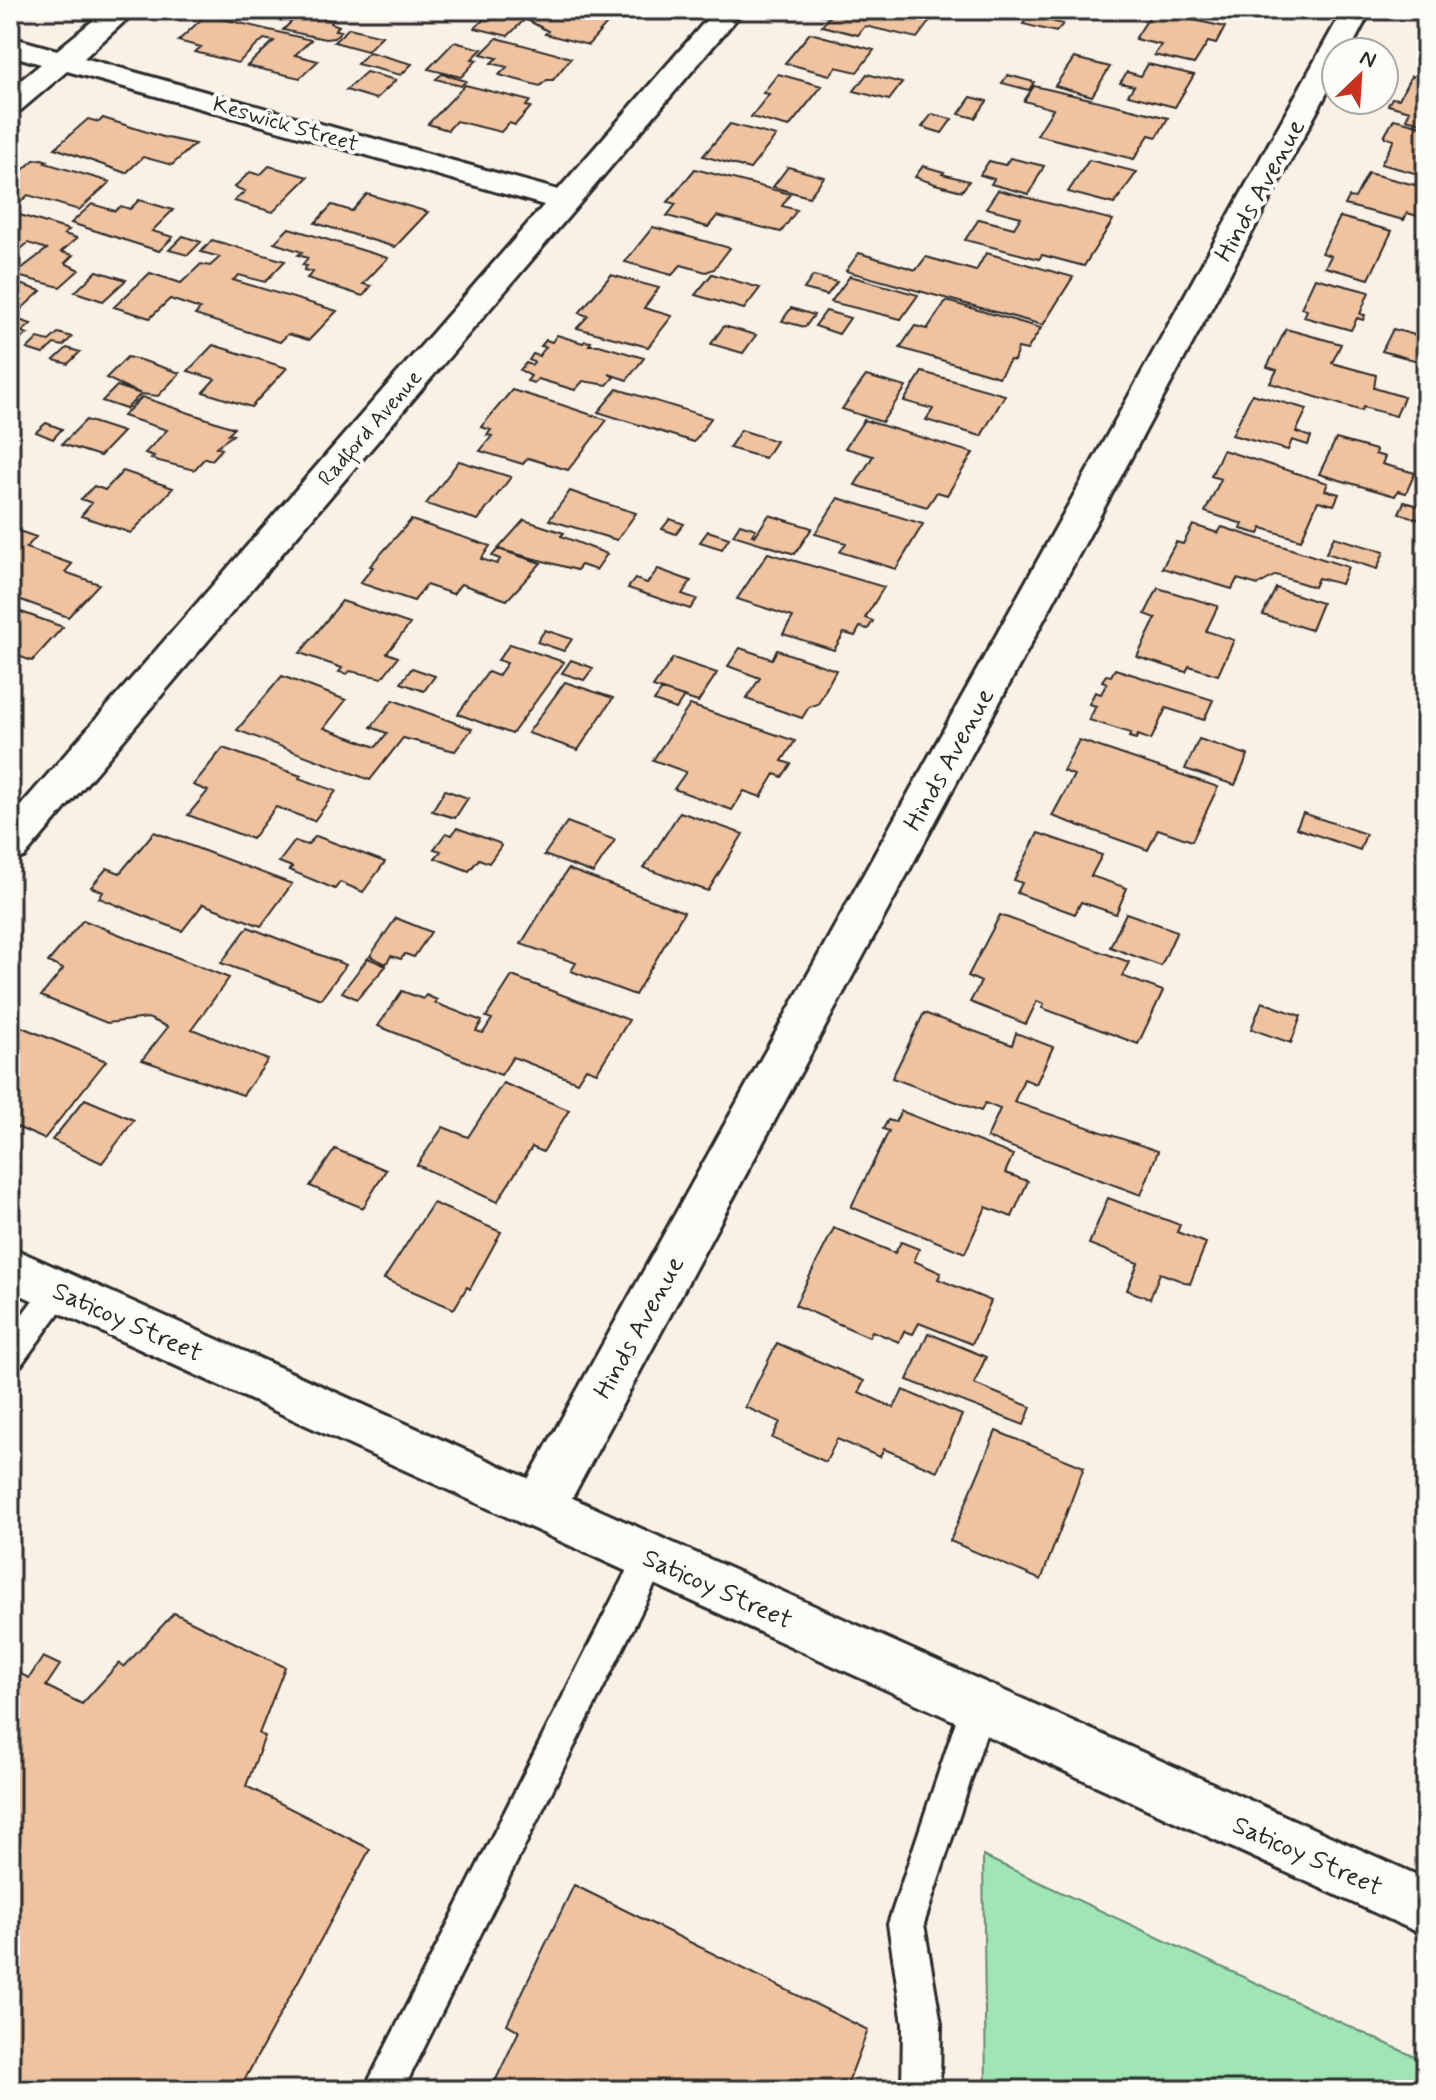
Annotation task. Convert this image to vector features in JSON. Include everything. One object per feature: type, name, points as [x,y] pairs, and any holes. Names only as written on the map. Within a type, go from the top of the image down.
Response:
[{"type":"street","points":[[10,104],[123,10]]},
{"type":"street","name":"Radford Avenue","points":[[10,846],[730,10]]},
{"type":"street","name":"Hinds Avenue","points":[[540,1507],[1357,10]]},
{"type":"street","name":"Keswick Street","points":[[10,46],[563,201]]},
{"type":"street","name":"Saticoy Street","points":[[10,1268],[1426,1908]]},
{"type":"lane","points":[[10,1355],[58,1290]]},
{"type":"lane","points":[[383,2090],[651,1557]]},
{"type":"lane","points":[[921,2090],[922,2024],[906,1924],[978,1706]]},
{"type":"green space","points":[[983,1856],[1426,2062],[1426,2090],[986,2090]]},
{"type":"building","points":[[537,10],[588,10],[614,16],[588,45],[545,34],[548,31],[527,20]]},
{"type":"building","points":[[826,10],[938,10],[917,38],[865,26],[858,35],[822,26],[829,17],[821,15]]},
{"type":"building","points":[[492,11],[524,20],[508,36],[475,28]]},
{"type":"building","points":[[1153,11],[1225,27],[1216,44],[1208,42],[1194,64],[1154,55],[1161,45],[1135,39]]},
{"type":"building","points":[[300,13],[333,21],[331,23],[339,26],[335,30],[341,31],[334,38],[325,39],[283,30]]},
{"type":"building","points":[[206,15],[311,40],[295,55],[318,61],[300,78],[247,66],[274,41],[264,39],[238,63],[195,52],[201,47],[178,41]]},
{"type":"building","points":[[1030,15],[1063,24],[1056,32],[1023,24]]},
{"type":"building","points":[[349,28],[382,36],[367,51],[334,42]]},
{"type":"building","points":[[810,33],[874,50],[857,72],[836,67],[830,75],[785,63]]},
{"type":"building","points":[[497,38],[571,58],[553,80],[547,80],[540,86],[499,75],[507,67],[491,63],[497,58],[481,54]]},
{"type":"building","points":[[454,42],[482,49],[472,59],[477,60],[461,77],[428,69]]},
{"type":"building","points":[[369,52],[412,64],[401,75],[357,64]]},
{"type":"building","points":[[1074,58],[1110,67],[1092,96],[1055,86]]},
{"type":"building","points":[[1148,64],[1194,75],[1175,107],[1128,95],[1134,86],[1120,83],[1127,72],[1141,76]]},
{"type":"building","points":[[366,72],[396,80],[376,99],[346,90]]},
{"type":"building","points":[[442,74],[466,81],[461,86],[436,79]]},
{"type":"building","points":[[778,74],[822,86],[789,127],[751,117],[769,94],[763,93]]},
{"type":"building","points":[[867,74],[902,83],[889,100],[854,91]]},
{"type":"building","points":[[1008,75],[1034,82],[1029,90],[1002,83]]},
{"type":"building","points":[[1411,76],[1426,80],[1426,124],[1406,119],[1410,111],[1400,108],[1400,97]]},
{"type":"building","points":[[465,85],[530,101],[526,106],[531,107],[515,125],[509,123],[501,132],[456,121],[448,130],[428,124]]},
{"type":"building","points":[[1034,86],[1168,118],[1157,137],[1149,135],[1134,159],[1037,135],[1053,109],[1024,101]]},
{"type":"building","points":[[971,97],[987,101],[975,118],[959,114]]},
{"type":"building","points":[[932,114],[952,119],[942,133],[922,127]]},
{"type":"building","points":[[103,118],[195,144],[172,165],[143,157],[126,173],[55,148],[88,119],[99,122]]},
{"type":"building","points":[[1394,119],[1426,127],[1426,176],[1381,164],[1394,140],[1384,137]]},
{"type":"building","points":[[730,124],[776,136],[750,169],[703,156]]},
{"type":"building","points":[[1010,158],[1044,166],[1029,194],[991,184],[994,179],[980,175],[989,161],[1005,165]]},
{"type":"building","points":[[34,160],[48,161],[45,163],[110,182],[79,210],[28,195],[16,206],[10,204],[10,186],[15,182],[10,181]]},
{"type":"building","points":[[1089,160],[1137,172],[1114,204],[1068,192]]},
{"type":"building","points":[[269,166],[308,177],[273,212],[234,201],[245,191],[234,187],[250,172],[260,175]]},
{"type":"building","points":[[923,166],[969,181],[962,191],[915,177]]},
{"type":"building","points":[[788,167],[824,177],[809,197],[773,187]]},
{"type":"building","points":[[695,169],[790,194],[782,206],[797,210],[781,232],[717,216],[708,227],[667,216],[676,204],[668,202]]},
{"type":"building","points":[[1368,173],[1415,185],[1417,180],[1426,183],[1426,236],[1417,234],[1425,218],[1407,213],[1404,220],[1345,205],[1349,197],[1355,198]]},
{"type":"building","points":[[998,190],[1113,220],[1084,266],[1042,255],[1039,259],[965,240],[979,219],[1014,228],[1021,217],[986,208]]},
{"type":"building","points":[[367,194],[428,212],[395,247],[315,223],[332,205],[352,211]]},
{"type":"building","points":[[139,200],[173,210],[152,231],[173,237],[159,251],[71,223],[92,204],[115,211],[121,206],[130,209]]},
{"type":"building","points":[[10,212],[69,230],[64,234],[77,238],[61,252],[73,255],[65,263],[79,270],[60,287],[13,275],[47,249],[28,243],[10,258]]},
{"type":"building","points":[[1340,217],[1392,231],[1369,279],[1325,267],[1331,256],[1322,253]]},
{"type":"building","points":[[653,227],[730,248],[714,269],[706,272],[681,265],[672,275],[625,262]]},
{"type":"building","points":[[289,228],[388,258],[363,284],[371,286],[363,296],[307,278],[313,272],[304,270],[307,266],[302,265],[308,258],[298,255],[302,252],[274,243]]},
{"type":"building","points":[[183,236],[201,242],[188,255],[169,250]]},
{"type":"building","points":[[212,240],[285,261],[265,282],[239,275],[233,280],[337,311],[309,340],[288,334],[280,342],[195,315],[200,309],[170,299],[150,318],[114,307],[150,273],[181,283],[201,264],[210,266],[220,257],[201,252]]},
{"type":"building","points":[[859,253],[916,270],[926,257],[976,271],[986,253],[1073,277],[1043,325],[846,271]]},
{"type":"building","points":[[97,271],[126,280],[103,301],[75,292]]},
{"type":"building","points":[[712,274],[760,288],[744,309],[695,295]]},
{"type":"building","points":[[611,275],[659,288],[644,308],[672,316],[648,347],[577,328],[588,316],[579,313]]},
{"type":"building","points":[[813,276],[837,282],[827,295],[804,289]]},
{"type":"building","points":[[850,276],[918,295],[901,319],[831,302]]},
{"type":"building","points":[[1315,278],[1369,292],[1360,314],[1365,315],[1363,320],[1357,318],[1351,330],[1304,317],[1307,310],[1301,308]]},
{"type":"building","points":[[10,281],[41,291],[17,313],[10,311]]},
{"type":"building","points":[[946,301],[1041,328],[1027,350],[1018,348],[1014,361],[1010,360],[999,377],[900,348],[915,326],[927,329]]},
{"type":"building","points":[[791,308],[814,315],[805,327],[782,321]]},
{"type":"building","points":[[826,311],[850,318],[839,334],[815,326]]},
{"type":"building","points":[[10,317],[31,324],[22,332],[28,334],[10,345]]},
{"type":"building","points":[[724,326],[756,335],[743,353],[711,344]]},
{"type":"building","points":[[1286,329],[1341,344],[1332,363],[1376,375],[1374,388],[1404,397],[1396,416],[1363,407],[1362,411],[1270,383],[1277,370],[1267,367]]},
{"type":"building","points":[[1393,329],[1426,338],[1425,363],[1382,351]]},
{"type":"building","points":[[58,333],[72,337],[63,346],[54,344],[43,354],[27,349],[38,338],[49,341]]},
{"type":"building","points":[[557,335],[644,358],[627,380],[609,374],[614,377],[607,385],[583,381],[575,390],[538,379],[534,383],[527,381],[531,376],[520,370],[526,363],[531,365],[534,362],[529,360],[533,354],[539,356],[546,347],[541,346],[546,340],[552,342]]},
{"type":"building","points":[[213,345],[287,368],[251,407],[203,392],[215,379],[188,371]]},
{"type":"building","points":[[67,348],[80,352],[68,364],[54,360]]},
{"type":"building","points":[[127,357],[180,373],[158,396],[141,394],[106,378]]},
{"type":"building","points":[[922,372],[1005,395],[981,436],[926,420],[933,409],[904,401]]},
{"type":"building","points":[[866,376],[906,387],[882,422],[842,409]]},
{"type":"building","points":[[117,386],[141,394],[126,409],[102,401]]},
{"type":"building","points":[[617,389],[711,418],[694,442],[598,412]]},
{"type":"building","points":[[512,390],[607,420],[568,470],[528,458],[523,464],[480,451],[492,436],[487,435],[491,430],[481,427]]},
{"type":"building","points":[[1252,394],[1307,409],[1296,432],[1311,437],[1308,445],[1292,440],[1288,450],[1232,435]]},
{"type":"building","points":[[142,397],[234,428],[228,434],[233,435],[216,447],[222,449],[212,460],[205,458],[194,470],[151,459],[154,456],[145,453],[167,430],[123,416]]},
{"type":"building","points":[[86,420],[123,432],[100,456],[62,444]]},
{"type":"building","points":[[864,420],[973,453],[947,495],[937,492],[927,507],[855,485],[873,456],[845,448]]},
{"type":"building","points":[[46,423],[62,429],[53,439],[36,432]]},
{"type":"building","points":[[741,430],[776,441],[765,458],[729,448]]},
{"type":"building","points":[[1336,439],[1376,450],[1375,454],[1385,457],[1382,464],[1415,473],[1406,493],[1398,491],[1395,496],[1319,474]]},
{"type":"building","points":[[1223,450],[1328,483],[1325,490],[1339,494],[1334,505],[1318,501],[1301,540],[1262,528],[1259,534],[1241,529],[1243,524],[1205,512],[1221,479],[1211,476]]},
{"type":"building","points":[[459,461],[511,477],[478,520],[426,504]]},
{"type":"building","points":[[123,471],[173,488],[131,533],[81,516],[92,503],[81,499],[94,486],[105,490]]},
{"type":"building","points":[[570,491],[636,513],[617,540],[549,520]]},
{"type":"building","points":[[838,498],[923,524],[896,569],[840,552],[846,543],[815,534]]},
{"type":"building","points":[[1404,502],[1426,508],[1423,521],[1399,513]]},
{"type":"building","points":[[769,515],[812,528],[795,554],[733,535],[740,524],[756,529],[752,535],[755,536]]},
{"type":"building","points":[[670,519],[684,524],[676,534],[662,529]]},
{"type":"building","points":[[411,520],[490,546],[481,559],[497,564],[500,559],[492,556],[498,549],[541,563],[507,600],[461,584],[453,594],[426,585],[414,601],[360,583],[373,567],[370,566]]},
{"type":"building","points":[[524,520],[564,533],[561,536],[607,554],[596,570],[581,565],[577,570],[498,549]]},
{"type":"building","points":[[1193,525],[1218,533],[1222,527],[1348,567],[1341,584],[1318,578],[1314,587],[1276,575],[1258,585],[1237,579],[1232,589],[1162,568],[1176,542],[1183,544]]},
{"type":"building","points":[[10,528],[36,537],[26,548],[72,564],[65,572],[99,584],[68,617],[10,596]]},
{"type":"building","points":[[708,531],[729,538],[722,549],[700,542]]},
{"type":"building","points":[[1334,537],[1384,552],[1377,569],[1326,553]]},
{"type":"building","points":[[768,553],[884,587],[865,618],[873,621],[868,629],[860,627],[855,636],[844,633],[834,650],[783,634],[793,617],[737,599]]},
{"type":"building","points":[[658,569],[691,581],[682,594],[697,599],[690,609],[628,588],[635,579],[647,583]]},
{"type":"building","points":[[1158,588],[1218,606],[1206,631],[1234,640],[1218,675],[1189,666],[1186,672],[1137,657],[1156,618],[1145,614]]},
{"type":"building","points":[[1276,588],[1322,603],[1311,630],[1263,615]]},
{"type":"building","points":[[342,601],[410,624],[387,653],[398,657],[382,678],[350,671],[347,674],[339,672],[342,668],[300,653]]},
{"type":"building","points":[[10,608],[63,627],[32,661],[10,653]]},
{"type":"building","points":[[545,630],[572,639],[564,651],[537,642]]},
{"type":"building","points":[[510,644],[564,662],[512,734],[458,714],[488,672],[498,676],[507,663],[498,660]]},
{"type":"building","points":[[740,648],[772,659],[777,650],[836,670],[818,704],[809,707],[802,718],[746,699],[760,678],[728,666]]},
{"type":"building","points":[[673,658],[717,673],[698,702],[653,687]]},
{"type":"building","points":[[571,660],[593,668],[584,680],[562,673]]},
{"type":"building","points":[[412,668],[435,676],[424,691],[401,683]]},
{"type":"building","points":[[1115,669],[1213,700],[1204,720],[1166,708],[1151,740],[1138,735],[1136,739],[1129,737],[1131,733],[1089,720],[1096,706],[1089,704],[1095,692],[1101,694],[1107,683],[1102,681],[1106,675],[1111,676]]},
{"type":"building","points":[[282,676],[346,700],[324,728],[376,747],[387,733],[371,727],[393,700],[472,729],[455,751],[403,738],[370,780],[237,730]]},
{"type":"building","points":[[565,682],[613,698],[578,750],[528,733]]},
{"type":"building","points":[[662,690],[684,697],[676,709],[654,701]]},
{"type":"building","points":[[690,705],[795,741],[782,761],[791,764],[782,777],[775,774],[761,797],[744,791],[732,810],[674,789],[686,772],[653,760]]},
{"type":"building","points":[[1199,739],[1248,755],[1235,785],[1185,769]]},
{"type":"building","points":[[1079,740],[1218,787],[1192,841],[1158,829],[1148,850],[1052,816],[1074,775],[1063,771]]},
{"type":"building","points":[[223,748],[336,791],[314,821],[276,807],[252,839],[188,815],[208,791],[193,785]]},
{"type":"building","points":[[445,790],[468,798],[455,818],[432,811]]},
{"type":"building","points":[[680,812],[743,834],[708,891],[644,868]]},
{"type":"building","points":[[1303,813],[1366,834],[1360,850],[1296,828]]},
{"type":"building","points":[[567,822],[615,840],[593,873],[544,855]]},
{"type":"building","points":[[457,828],[501,846],[489,863],[479,859],[469,871],[435,858],[441,851],[434,849],[446,833],[452,835]]},
{"type":"building","points":[[154,832],[292,884],[261,926],[203,904],[182,931],[99,898],[103,892],[91,887],[107,868],[120,873]]},
{"type":"building","points":[[1038,833],[1102,855],[1091,876],[1127,888],[1116,914],[1081,902],[1075,914],[1017,893],[1022,883],[1014,880]]},
{"type":"building","points":[[316,836],[385,862],[363,892],[340,882],[335,889],[289,870],[292,867],[279,862],[295,841],[307,845]]},
{"type":"building","points":[[568,869],[684,912],[635,995],[571,971],[576,963],[521,944]]},
{"type":"building","points":[[1126,913],[1177,931],[1161,966],[1110,947]]},
{"type":"building","points":[[1000,915],[1129,962],[1122,976],[1163,991],[1138,1044],[1042,1008],[1044,1004],[1037,1001],[1026,1024],[970,1002],[981,982],[968,976]]},
{"type":"building","points":[[396,918],[431,932],[414,957],[405,954],[401,959],[391,956],[386,964],[370,956]]},
{"type":"building","points":[[83,920],[229,978],[192,1029],[268,1060],[243,1095],[142,1060],[168,1027],[148,1018],[107,1023],[41,996],[63,969],[48,962]]},
{"type":"building","points":[[248,927],[346,965],[321,999],[221,963]]},
{"type":"building","points":[[368,958],[386,966],[357,999],[342,992]]},
{"type":"building","points":[[512,976],[629,1020],[597,1072],[586,1068],[577,1082],[513,1057],[501,1075],[378,1026],[402,991],[423,999],[426,995],[437,1000],[435,1003],[482,1021],[476,1031],[483,1033],[492,1019],[486,1017]]},
{"type":"building","points":[[1262,1002],[1301,1016],[1291,1043],[1251,1029]]},
{"type":"building","points":[[924,1013],[1012,1045],[1016,1033],[1053,1047],[1036,1084],[1024,1079],[1014,1102],[1158,1151],[1141,1195],[987,1138],[1000,1109],[985,1103],[981,1111],[892,1078]]},
{"type":"building","points":[[14,1024],[106,1061],[44,1139],[10,1124],[10,1029]]},
{"type":"building","points":[[503,1083],[569,1110],[543,1152],[532,1147],[497,1202],[417,1165],[443,1127],[468,1137]]},
{"type":"building","points":[[85,1099],[134,1120],[102,1163],[52,1140]]},
{"type":"building","points":[[901,1111],[1013,1155],[1005,1173],[1028,1181],[1012,1217],[986,1207],[965,1253],[851,1207],[889,1131],[883,1129],[888,1120],[895,1122]]},
{"type":"building","points":[[335,1149],[386,1170],[363,1208],[310,1186]]},
{"type":"building","points":[[1108,1198],[1180,1225],[1177,1232],[1206,1243],[1190,1284],[1160,1273],[1150,1299],[1127,1290],[1138,1263],[1089,1244]]},
{"type":"building","points":[[433,1203],[501,1232],[470,1289],[467,1287],[454,1309],[384,1279]]},
{"type":"building","points":[[834,1228],[895,1253],[901,1242],[919,1249],[914,1261],[941,1273],[938,1279],[991,1301],[972,1344],[919,1323],[913,1334],[904,1331],[899,1342],[872,1331],[869,1337],[795,1305]]},
{"type":"building","points":[[928,1333],[986,1357],[974,1384],[1031,1407],[1024,1425],[907,1380]]},
{"type":"building","points":[[777,1343],[864,1381],[859,1392],[894,1408],[903,1390],[962,1415],[937,1471],[884,1449],[880,1457],[837,1439],[826,1462],[772,1438],[780,1422],[745,1407]]},
{"type":"building","points":[[996,1431],[1084,1467],[1041,1580],[950,1541]]},
{"type":"building","points":[[174,1613],[285,1667],[259,1734],[265,1736],[246,1786],[370,1849],[239,2090],[10,2090],[10,1669],[29,1678],[43,1657],[60,1665],[46,1686],[82,1704],[119,1663],[124,1667]]},
{"type":"building","points":[[574,1885],[868,2030],[845,2090],[491,2090],[519,2031],[507,2024]]}]
